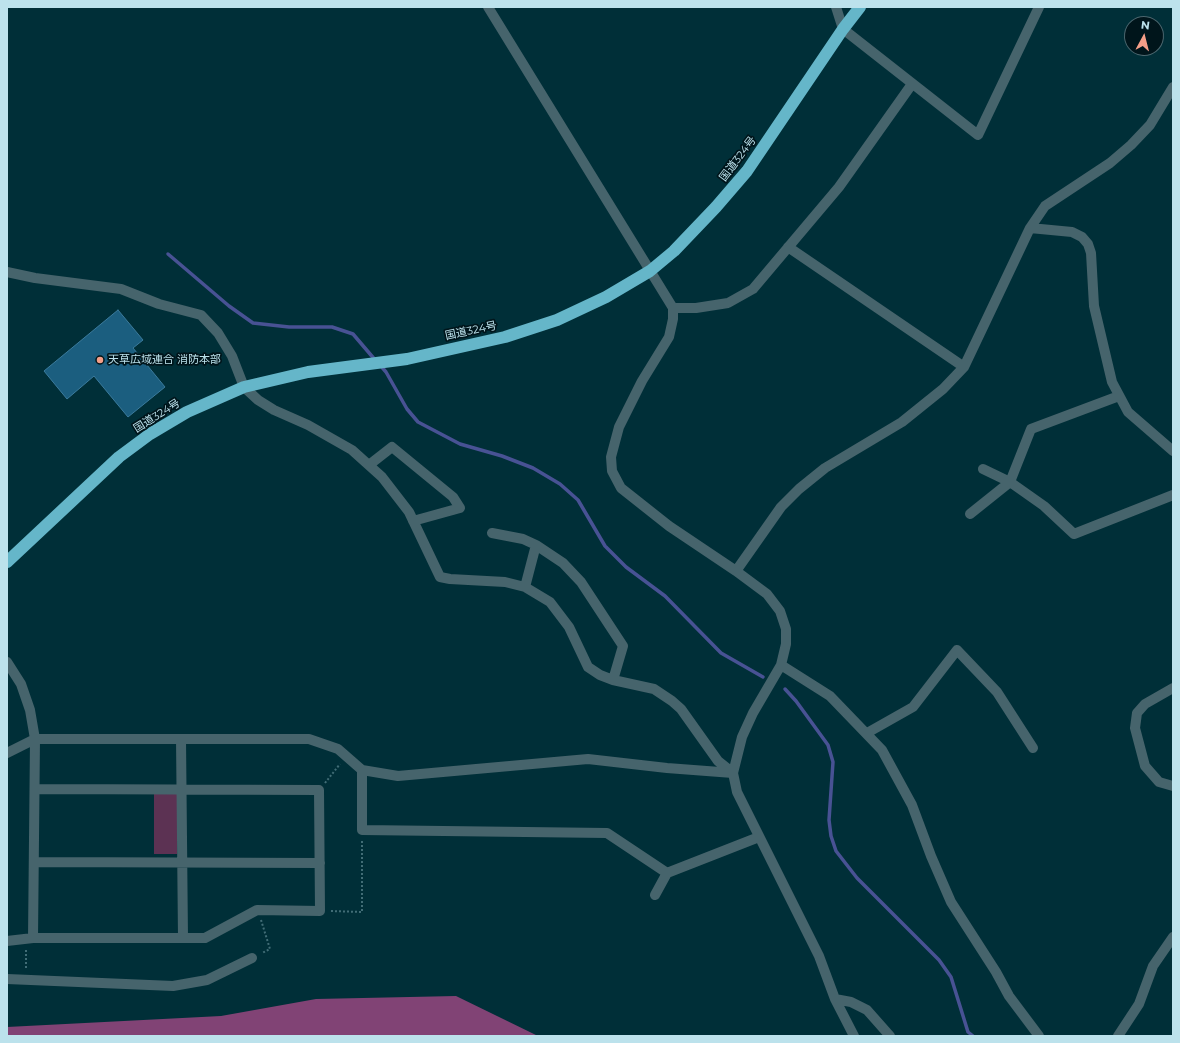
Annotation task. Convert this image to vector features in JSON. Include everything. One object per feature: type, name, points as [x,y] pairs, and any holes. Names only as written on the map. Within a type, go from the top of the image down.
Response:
[{"type":"highway","name":"国道324号","points":[[7,562],[119,457],[150,434],[187,412],[244,387],[308,372],[407,359],[505,337],[557,320],[606,297],[650,271],[674,251],[716,207],[746,171],[843,29],[860,7]]},
{"type":"street","points":[[488,7],[673,308],[673,319],[669,337],[642,381],[619,427],[611,457],[612,471],[621,488],[669,526],[736,570],[767,594],[780,611],[786,629],[786,644],[781,665],[752,713],[742,737],[733,773],[737,792],[819,956],[835,999],[854,1036]]},
{"type":"street","points":[[836,7],[843,29],[978,135],[1039,7]]},
{"type":"street","points":[[673,308],[696,308],[728,303],[753,289],[839,187],[912,84]]},
{"type":"street","points":[[736,570],[781,507],[799,489],[825,468],[902,422],[943,389],[964,367],[1030,228],[1045,206],[1110,163],[1131,145],[1150,125],[1173,87]]},
{"type":"street","points":[[1030,228],[1072,232],[1082,237],[1088,244],[1091,253],[1094,306],[1112,382],[1128,412],[1173,451]]},
{"type":"street","points":[[788,247],[964,367]]},
{"type":"street","points":[[7,272],[42,279],[120,289],[159,304],[201,315],[218,333],[232,356],[244,387],[258,400],[274,410],[308,425],[352,450],[382,478],[409,512],[440,577],[450,579],[505,582],[525,587],[550,602],[569,627],[588,666],[600,675],[613,680],[654,688],[672,701],[680,709],[718,761],[733,773]]},
{"type":"street","points":[[970,514],[1010,482],[1031,428],[1119,396]]},
{"type":"street","points":[[369,465],[392,447],[453,497],[460,508],[413,521]]},
{"type":"street","points":[[983,469],[1010,482],[1044,506],[1074,534],[1173,495]]},
{"type":"street","points":[[492,533],[522,539],[536,545],[563,563],[581,582],[623,646],[613,680]]},
{"type":"street","points":[[525,587],[536,545]]},
{"type":"street","points":[[867,733],[913,707],[957,650],[997,692],[1034,748]]},
{"type":"street","points":[[7,662],[21,684],[30,710],[35,739],[34,862],[29,939]]},
{"type":"street","points":[[781,665],[830,696],[882,750],[912,805],[931,856],[951,902],[996,972],[1009,996],[1039,1036]]},
{"type":"street","points":[[1173,688],[1145,704],[1137,713],[1135,728],[1145,766],[1159,782],[1173,786]]},
{"type":"street","points":[[7,753],[35,739],[309,739],[338,749],[362,770],[398,776],[588,759],[667,768],[733,773]]},
{"type":"street","points":[[182,739],[183,938]]},
{"type":"street","points":[[362,770],[362,830],[606,833],[667,873]]},
{"type":"street","points":[[7,941],[29,939],[205,938],[257,910],[320,911],[319,790],[34,789]]},
{"type":"street","points":[[655,895],[667,873],[759,837]]},
{"type":"street","points":[[34,862],[320,863]]},
{"type":"street","points":[[1118,1036],[1138,1004],[1152,966],[1173,937]]},
{"type":"street","points":[[7,979],[173,986],[207,980],[252,958]]},
{"type":"street","points":[[835,999],[851,1002],[867,1010],[890,1036]]},
{"type":"path","points":[[319,790],[346,756]]},
{"type":"path","points":[[320,911],[362,912],[362,830]]},
{"type":"path","points":[[257,910],[270,950]]},
{"type":"path","points":[[26,980],[29,939]]},
{"type":"shaded area","points":[[154,794],[177,794],[177,854],[154,854]]},
{"type":"shaded area","points":[[456,996],[538,1036],[7,1036],[7,1027],[221,1016],[316,999]]},
{"type":"building","name":"天草広域連合 消防本部","points":[[118,310],[143,340],[133,348],[165,387],[128,417],[94,376],[67,399],[44,371]]},
{"type":"waterway","points":[[168,254],[229,306],[253,323],[289,327],[332,327],[353,334],[376,361]]},
{"type":"waterway","points":[[380,365],[386,372],[407,409],[418,422],[460,444],[502,456],[533,468],[560,484],[578,500],[605,546],[626,567],[665,596],[721,653],[763,677]]},
{"type":"waterway","points":[[785,689],[796,701],[828,745],[833,762],[829,820],[831,836],[836,851],[857,878],[939,960],[951,977],[968,1032],[973,1036]]},
{"type":"place","name":"天草広域連合 消防本部","points":[[100,360]]}]
